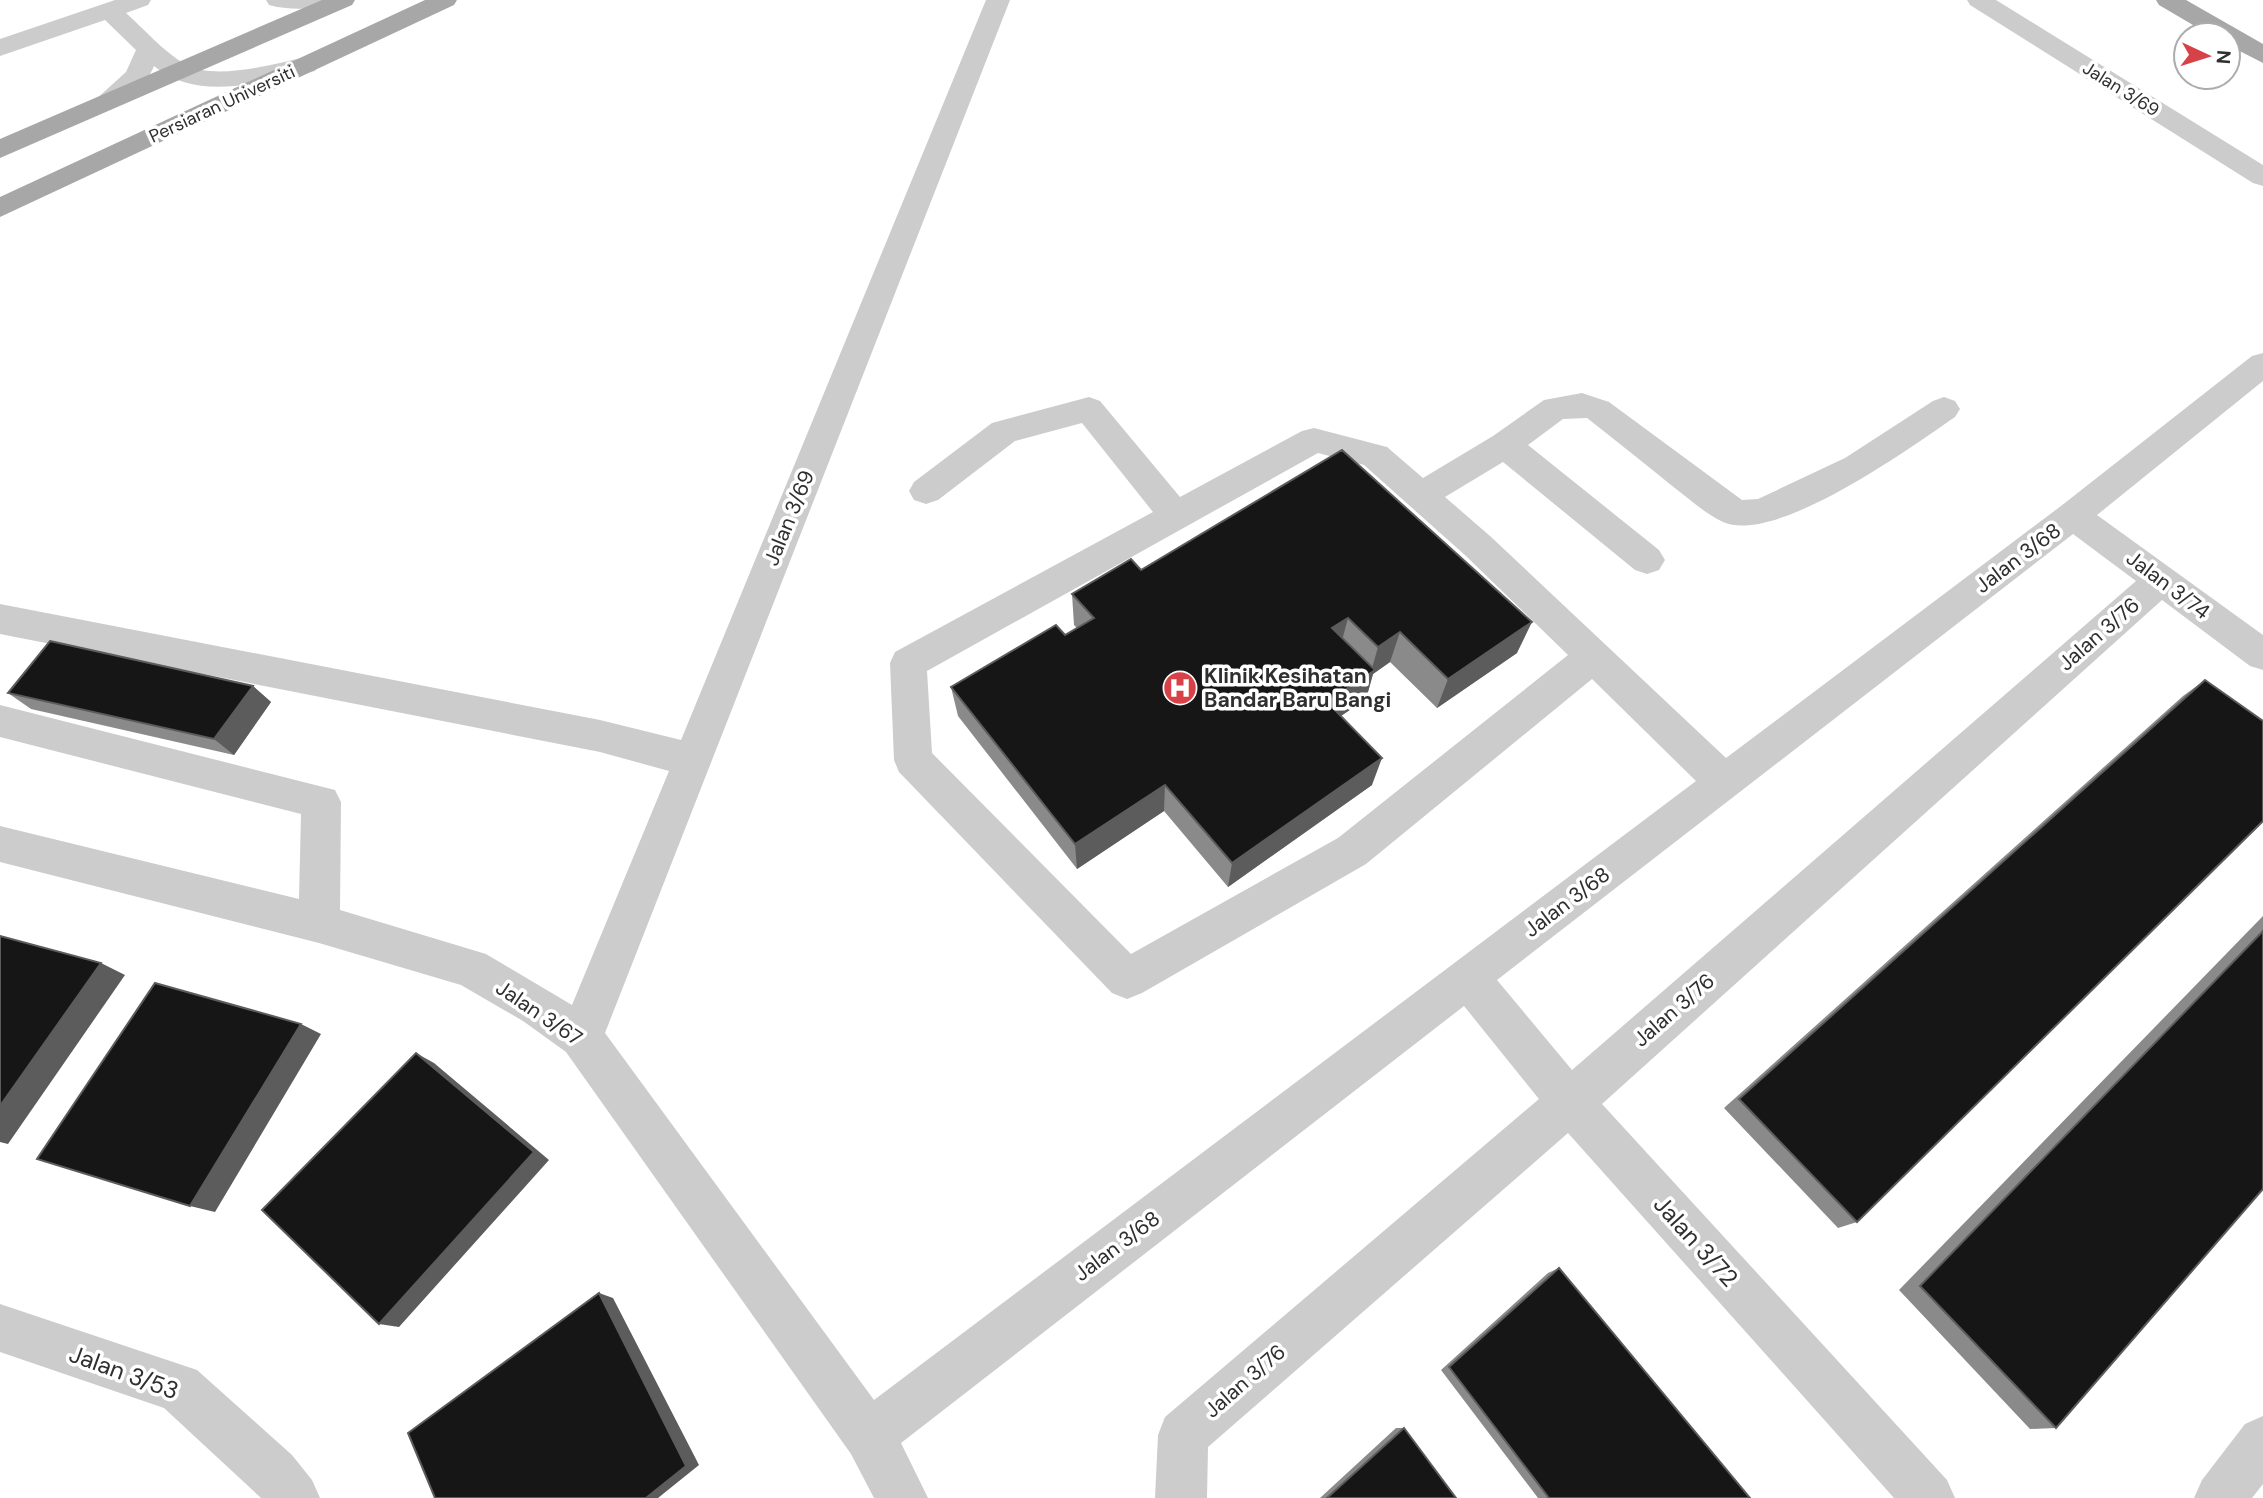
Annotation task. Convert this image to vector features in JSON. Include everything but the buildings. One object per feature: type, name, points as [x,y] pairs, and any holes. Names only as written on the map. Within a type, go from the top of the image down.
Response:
[{"type":"main road","points":[[0,149],[176,70],[343,0]]},
{"type":"main road","name":"Persiaran Universiti","points":[[0,208],[445,0]]},
{"type":"main road","points":[[2168,0],[2263,55]]},
{"type":"street","points":[[0,48],[139,0]]},
{"type":"street","points":[[278,0],[321,0]]},
{"type":"street","name":"Jalan 3/69","points":[[581,1037],[998,0]]},
{"type":"street","name":"Jalan 3/69","points":[[1979,0],[2263,177]]},
{"type":"street","points":[[110,11],[176,70],[203,79],[237,77],[306,65]]},
{"type":"street","points":[[107,101],[137,76],[149,47]]},
{"type":"street","name":"Jalan 3/68","points":[[869,1436],[2073,516],[2263,364]]},
{"type":"street","points":[[1420,496],[1505,445],[1555,408],[1582,405],[1598,410],[1710,497],[1734,512],[1747,514],[1763,511],[1857,467],[1944,409]]},
{"type":"street","points":[[926,491],[1004,432],[1089,409],[1175,515]]},
{"type":"street","points":[[1593,656],[1352,852],[1127,979],[913,760],[908,663],[1314,440],[1375,456],[1478,546],[1593,656],[1724,782]]},
{"type":"street","points":[[1505,445],[1647,560]]},
{"type":"street","name":"Jalan 3/74","points":[[2073,516],[2263,655]]},
{"type":"street","name":"Jalan 3/76","points":[[1181,1498],[1183,1435],[1570,1102],[2161,580]]},
{"type":"street","points":[[0,619],[600,736],[692,761]]},
{"type":"street","points":[[0,721],[321,802],[319,923]]},
{"type":"street","name":"Jalan 3/67","points":[[0,844],[319,923],[471,968],[538,1006],[581,1037],[869,1436],[902,1498]]},
{"type":"street","name":"Jalan 3/72","points":[[1468,978],[1570,1102],[1929,1498]]},
{"type":"street","name":"Jalan 3/53","points":[[0,1328],[179,1388],[274,1473],[294,1498]]},
{"type":"street","points":[[2220,1498],[2263,1442]]},
{"type":"place","name":"Klinik Kesihatan Bandar Baru Bangi","points":[[1180,688]]}]
